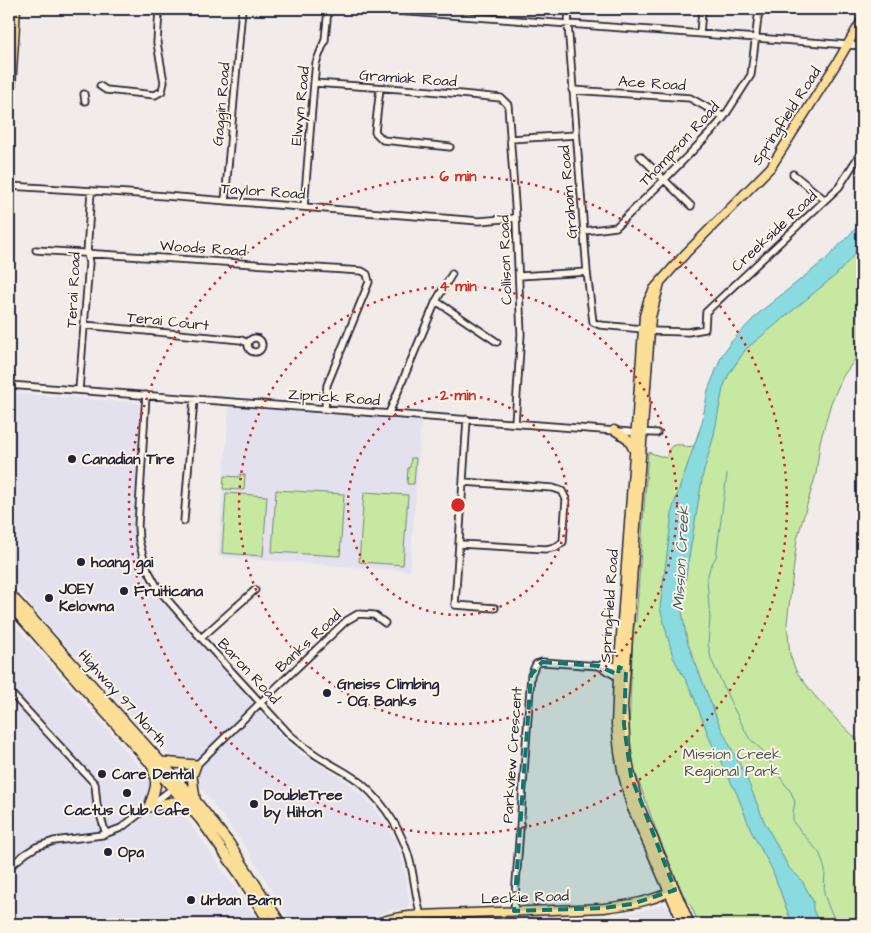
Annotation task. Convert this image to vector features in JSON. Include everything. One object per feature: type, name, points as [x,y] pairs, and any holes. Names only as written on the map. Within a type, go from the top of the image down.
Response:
[{"type":"highway","name":"Highway 97 North","points":[[9,592],[12,603],[229,843],[281,924]]},
{"type":"highway","points":[[157,764],[196,766],[192,776],[191,802],[173,802],[148,807],[155,790],[157,764]]},
{"type":"highway","name":"Highway 97 North","points":[[191,802],[200,818],[230,859],[270,924]]},
{"type":"main road","points":[[9,118],[16,9]]},
{"type":"main road","name":"Springfield Road","points":[[690,924],[631,806],[623,775],[616,724],[618,677],[622,668],[646,330],[660,283],[686,253],[771,167],[862,20]]},
{"type":"main road","points":[[614,430],[628,439],[634,451]]},
{"type":"main road","name":"Springfield Road","points":[[639,432],[634,451],[622,668],[626,750],[638,803],[683,924]]},
{"type":"main road","name":"Leckie Road","points":[[374,924],[402,916],[604,908],[632,904],[672,891]]},
{"type":"street","points":[[100,86],[106,90],[155,95],[162,91],[164,82],[157,43],[159,9]]},
{"type":"street","name":"Gaggin Road","points":[[225,201],[242,9]]},
{"type":"street","name":"Elwyn Road","points":[[304,207],[316,63],[325,40],[328,9]]},
{"type":"street","points":[[370,9],[404,10],[862,46]]},
{"type":"street","points":[[491,9],[491,18]]},
{"type":"street","name":"Graham Road","points":[[569,9],[568,24],[572,90],[593,322],[600,325],[646,330],[688,332],[704,329]]},
{"type":"street","name":"Thompson Road","points":[[584,231],[616,227],[724,117],[752,75],[759,9]]},
{"type":"street","points":[[700,33],[702,12]]},
{"type":"street","name":"Gramiak Road","points":[[314,83],[501,98]]},
{"type":"street","points":[[380,88],[375,132],[383,140],[450,147]]},
{"type":"street","name":"Ace Road","points":[[572,90],[690,98],[724,117]]},
{"type":"street","points":[[84,94],[84,101]]},
{"type":"street","name":"Collison Road","points":[[501,98],[508,105],[516,218],[521,334],[515,423]]},
{"type":"street","points":[[510,139],[576,135]]},
{"type":"street","name":"Creekside Road","points":[[704,329],[706,312],[839,187],[862,151]]},
{"type":"street","points":[[640,156],[691,206]]},
{"type":"street","points":[[793,174],[825,200]]},
{"type":"street","name":"Taylor Road","points":[[9,186],[479,221],[516,218]]},
{"type":"street","name":"Terai Road","points":[[79,390],[89,264],[87,253],[91,191]]},
{"type":"street","name":"Woods Road","points":[[36,250],[362,270],[367,274],[369,282],[327,385],[324,408]]},
{"type":"street","points":[[518,276],[587,272]]},
{"type":"street","points":[[389,413],[436,300],[452,274]]},
{"type":"street","points":[[436,300],[497,342]]},
{"type":"street","name":"Terai Court","points":[[84,325],[241,340],[248,343]]},
{"type":"street","name":"Ziprick Road","points":[[9,385],[657,433]]},
{"type":"street","name":"Baron Road","points":[[146,395],[138,526],[139,541],[148,570],[159,590],[290,735],[323,760],[343,770],[362,784],[391,817],[402,838],[410,862],[423,924]]},
{"type":"street","points":[[184,521],[194,399]]},
{"type":"street","points":[[467,419],[454,605],[494,608]]},
{"type":"street","points":[[459,544],[546,549],[556,547],[563,542],[566,499],[562,491],[553,488],[463,482]]},
{"type":"street","points":[[201,638],[255,590]]},
{"type":"street","name":"Banks Road","points":[[9,867],[36,847],[54,841],[106,834],[121,828],[176,785],[346,621],[358,614],[374,616],[385,623]]},
{"type":"street","name":"Parkview Crescent","points":[[514,911],[531,675],[536,664],[542,662],[599,666],[618,677]]},
{"type":"street","name":"Parkview Crescent","points":[[599,666],[604,663],[622,668]]},
{"type":"street","points":[[9,691],[96,784],[97,805],[106,834]]},
{"type":"highlighted area","points":[[542,662],[599,666],[618,675],[619,667],[626,670],[624,725],[631,776],[675,890],[632,904],[604,908],[514,911],[531,675]]},
{"type":"shaded area","points":[[9,393],[138,403],[143,408],[135,528],[136,544],[144,574],[155,594],[288,743],[342,779],[361,794],[373,807],[396,842],[404,866],[409,903],[406,908],[389,911],[359,924],[292,924],[246,848],[196,781],[152,737],[46,623],[9,579]]},
{"type":"shaded area","points":[[229,407],[421,421],[410,571],[218,557]]},
{"type":"shaded area","points":[[9,618],[192,826],[260,924],[9,924]]},
{"type":"shaded area","points":[[665,905],[676,924],[508,924],[509,921],[588,919],[620,916]]},
{"type":"green space","name":"Mission Creek Regional Park","points":[[862,243],[862,350],[843,376],[831,403],[820,442],[816,474],[797,539],[787,623],[790,655],[796,671],[814,695],[862,744],[862,924],[699,924],[691,906],[686,901],[659,838],[634,769],[629,732],[633,627],[636,621],[648,452],[666,458],[670,448],[675,445],[683,445],[684,447],[694,446],[699,431],[707,432],[725,378],[743,349]]},
{"type":"green space","points":[[411,458],[416,458],[414,484],[407,484],[408,468],[410,467]]},
{"type":"green space","points":[[240,474],[245,475],[244,490],[223,489],[224,476],[240,477]]},
{"type":"green space","points":[[276,490],[344,494],[340,556],[272,552]]},
{"type":"green space","points":[[364,492],[408,495],[403,565],[359,562]]},
{"type":"green space","points":[[226,493],[267,496],[263,556],[222,553]]},
{"type":"water","name":"Mission Creek","points":[[862,222],[862,246],[837,274],[746,349],[729,374],[723,388],[714,435],[703,474],[681,605],[687,641],[719,724],[747,779],[764,821],[789,868],[801,879],[813,901],[813,910],[820,924],[792,924],[772,869],[752,833],[737,794],[711,742],[691,690],[673,657],[660,608],[673,507],[702,423],[708,390],[722,355],[731,342],[760,312],[826,259]]},
{"type":"waterway","points":[[727,474],[716,557],[710,567],[707,580],[710,619],[708,644],[711,659],[749,738],[763,751],[791,792],[795,802],[793,822],[820,854],[825,870],[824,894],[837,924]]},
{"type":"place","name":"Canadian Tire","points":[[72,459]]},
{"type":"place","name":"hoang gai","points":[[81,562]]},
{"type":"place","name":"Fruiticana","points":[[124,591]]},
{"type":"place","name":"JOEY Kelowna","points":[[49,598]]},
{"type":"place","name":"Gneiss Climbing - OG Banks","points":[[327,693]]},
{"type":"place","name":"Care Dental","points":[[102,774]]},
{"type":"place","name":"Cactus Club Cafe","points":[[127,793]]},
{"type":"place","name":"DoubleTree by Hilton","points":[[254,804]]},
{"type":"place","name":"Opa","points":[[108,852]]},
{"type":"place","name":"Urban Barn","points":[[191,900]]}]
